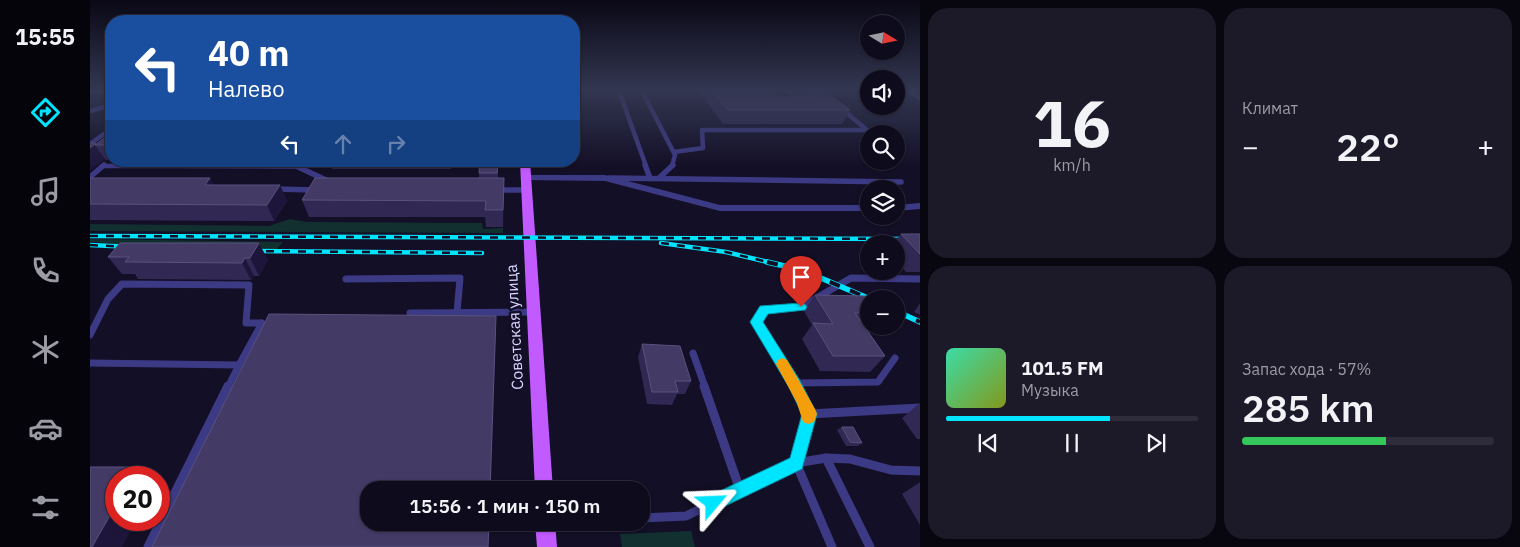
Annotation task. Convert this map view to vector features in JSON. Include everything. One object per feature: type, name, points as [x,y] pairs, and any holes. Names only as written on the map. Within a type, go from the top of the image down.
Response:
[{"type":"main road","name":"Советская улица","points":[[526,167],[543,481]]},
{"type":"main road","points":[[546,531],[547,547]]},
{"type":"street","points":[[527,184],[605,178],[720,208],[860,208]]},
{"type":"street","points":[[905,207],[920,206]]},
{"type":"lane","points":[[628,117],[650,178]]},
{"type":"lane","points":[[655,117],[674,152],[675,161],[658,178]]},
{"type":"lane","points":[[674,152],[703,148],[702,130],[867,130],[851,117]]},
{"type":"lane","points":[[90,144],[105,134]]},
{"type":"lane","points":[[90,177],[105,165]]},
{"type":"lane","points":[[298,167],[330,182]]},
{"type":"lane","points":[[605,178],[860,181]]},
{"type":"lane","points":[[487,190],[527,184]]},
{"type":"lane","points":[[268,189],[328,190]]},
{"type":"lane","points":[[346,279],[460,278],[456,312]]},
{"type":"lane","points":[[832,547],[796,463],[809,414],[794,383],[756,322],[764,310],[801,307],[851,278],[920,279]]},
{"type":"lane","points":[[90,335],[108,298],[122,284],[249,285],[246,323],[269,323]]},
{"type":"lane","points":[[410,313],[534,312]]},
{"type":"lane","points":[[148,547],[260,323]]},
{"type":"lane","points":[[693,354],[740,490]]},
{"type":"lane","points":[[794,383],[878,382],[895,358]]},
{"type":"lane","points":[[90,363],[239,365]]},
{"type":"lane","points":[[809,414],[920,408]]},
{"type":"lane","points":[[650,518],[686,516],[796,463],[826,458],[850,459],[891,470],[920,471]]},
{"type":"lane","points":[[826,458],[870,547]]},
{"type":"green space","points":[[290,219],[307,222],[482,223],[483,229],[503,228],[503,233],[90,231],[90,224],[269,226]]},
{"type":"green space","points":[[90,239],[283,242],[277,249],[181,249],[90,242]]},
{"type":"green space","points":[[691,531],[695,547],[622,547],[620,534]]},
{"type":"building","points":[[105,138],[105,145],[95,145]]},
{"type":"building","points":[[480,167],[498,167],[497,173],[479,173]]},
{"type":"building","points":[[90,178],[210,178],[205,185],[280,185],[267,205],[90,204]]},
{"type":"building","points":[[315,178],[504,178],[503,210],[485,210],[486,201],[302,200]]},
{"type":"building","points":[[920,234],[920,254],[905,238],[905,235],[902,235]]},
{"type":"building","points":[[120,243],[259,243],[250,258],[245,258],[242,263],[125,262],[129,257],[108,257]]},
{"type":"building","points":[[815,295],[860,296],[860,313],[855,313],[860,320],[860,335],[870,335],[885,356],[833,356],[813,323],[833,324]]},
{"type":"building","points":[[269,314],[496,316],[490,481],[360,481],[360,531],[489,531],[488,547],[152,547],[160,531],[170,531],[170,511]]},
{"type":"building","points":[[642,344],[680,346],[691,381],[675,381],[678,392],[652,392]]},
{"type":"building","points":[[842,427],[853,427],[862,443],[850,442]]},
{"type":"building","points":[[90,467],[105,467],[105,524],[92,547],[90,547]]},
{"type":"railway","points":[[90,236],[920,239]]},
{"type":"railway","points":[[661,243],[726,252],[772,263]]},
{"type":"railway","points":[[90,245],[132,247]]},
{"type":"railway","points":[[250,251],[482,253]]},
{"type":"railway","points":[[767,262],[802,270],[860,295]]},
{"type":"railway","points":[[905,315],[920,322]]},
{"type":"slow traffic","points":[[782,364],[802,398],[809,414],[808,417]]},
{"type":"route","points":[[713,503],[796,463],[809,414],[794,383],[756,322],[764,310],[801,307]]}]
